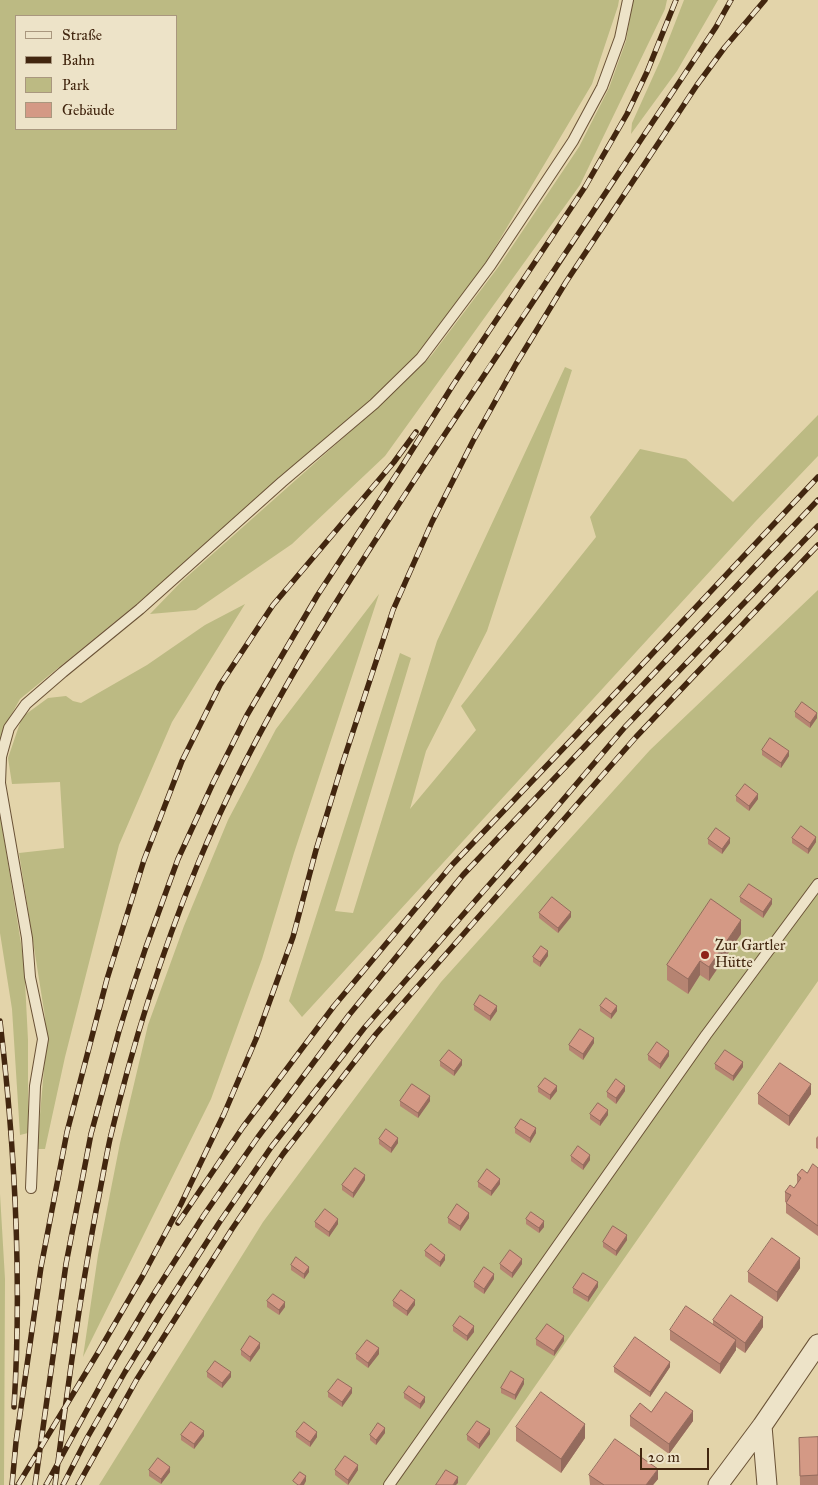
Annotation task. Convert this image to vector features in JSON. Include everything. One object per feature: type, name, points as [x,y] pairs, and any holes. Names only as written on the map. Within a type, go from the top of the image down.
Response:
[{"type":"street","points":[[718,1485],[762,1426],[818,1344]]},
{"type":"street","points":[[762,1426],[767,1485]]},
{"type":"lane","points":[[32,1188],[35,1086],[43,1040],[30,977],[26,938],[0,783],[1,756],[9,728],[26,704],[140,609],[282,482],[374,404],[421,358],[490,266],[573,141],[602,87],[620,38],[628,0]]},
{"type":"lane","points":[[389,1485],[706,1035],[818,884]]},
{"type":"green space","points":[[0,0],[619,0],[592,84],[484,266],[420,353],[385,387],[150,593],[20,699],[4,728],[0,744]]},
{"type":"green space","points":[[633,0],[667,0],[665,9],[580,185],[385,456],[292,544],[196,610],[150,614],[181,582],[379,406],[431,356],[499,266],[579,147],[609,88],[626,41]]},
{"type":"green space","points":[[684,0],[718,0],[677,71],[631,134],[632,123],[661,59]]},
{"type":"green space","points":[[565,367],[572,370],[487,631],[426,751],[410,809],[476,730],[461,706],[596,537],[590,517],[640,449],[686,459],[733,502],[818,415],[818,456],[755,522],[302,1017],[289,1001],[400,653],[411,658],[335,911],[353,913],[437,641]]},
{"type":"green space","points":[[818,590],[818,981],[466,1485],[99,1485],[263,1222],[441,982],[650,750]]},
{"type":"green space","points":[[379,594],[294,853],[262,959],[211,1099],[83,1357],[98,1255],[120,1143],[148,1025],[184,926],[228,820],[276,729]]},
{"type":"green space","points":[[245,604],[172,722],[119,845],[65,1057],[45,1149],[37,1149],[46,1046],[45,1017],[19,853],[64,848],[60,782],[12,784],[8,758],[22,717],[48,698],[66,696],[73,701],[81,703],[147,665],[205,625]]},
{"type":"green space","points":[[0,814],[24,962],[28,1040],[28,1133],[20,1135],[12,1009],[0,933]]},
{"type":"green space","points":[[0,1194],[5,1279],[4,1485],[0,1485]]},
{"type":"building","points":[[802,702],[817,713],[810,723],[795,712]]},
{"type":"building","points":[[770,738],[789,751],[781,763],[762,750]]},
{"type":"building","points":[[745,784],[758,794],[749,806],[736,796]]},
{"type":"building","points":[[801,826],[816,837],[808,849],[792,838]]},
{"type":"building","points":[[716,828],[730,838],[722,849],[708,839]]},
{"type":"building","points":[[749,884],[772,899],[763,912],[740,897]]},
{"type":"building","points":[[552,897],[571,912],[558,928],[539,913]]},
{"type":"building","name":"Zur Gartler Hütte","points":[[711,899],[741,920],[709,967],[700,961],[688,979],[667,965]]},
{"type":"building","points":[[541,946],[548,951],[540,962],[533,957]]},
{"type":"building","points":[[480,995],[497,1006],[490,1016],[474,1005]]},
{"type":"building","points":[[606,998],[617,1006],[611,1014],[600,1006]]},
{"type":"building","points":[[580,1029],[594,1038],[583,1054],[569,1045]]},
{"type":"building","points":[[657,1042],[669,1051],[660,1064],[648,1055]]},
{"type":"building","points":[[449,1050],[462,1060],[454,1071],[440,1061]]},
{"type":"building","points":[[725,1050],[743,1062],[733,1076],[715,1064]]},
{"type":"building","points":[[780,1063],[811,1084],[789,1116],[758,1094]]},
{"type":"building","points":[[545,1078],[557,1086],[550,1095],[538,1087]]},
{"type":"building","points":[[616,1079],[625,1086],[616,1098],[607,1092]]},
{"type":"building","points":[[412,1084],[430,1096],[418,1113],[400,1101]]},
{"type":"building","points":[[598,1103],[608,1110],[600,1121],[590,1114]]},
{"type":"building","points":[[521,1119],[536,1128],[530,1138],[515,1128]]},
{"type":"building","points":[[386,1129],[398,1138],[391,1148],[379,1139]]},
{"type":"building","points":[[578,1146],[590,1155],[583,1165],[571,1156]]},
{"type":"building","points":[[813,1164],[818,1168],[818,1226],[786,1203],[791,1195],[785,1192],[790,1185],[794,1188],[801,1178],[797,1175],[802,1169],[807,1173]]},
{"type":"building","points":[[355,1168],[365,1175],[353,1193],[342,1185]]},
{"type":"building","points":[[487,1169],[500,1179],[491,1191],[478,1182]]},
{"type":"building","points":[[457,1204],[469,1213],[460,1226],[448,1218]]},
{"type":"building","points":[[325,1209],[338,1219],[329,1232],[315,1222]]},
{"type":"building","points":[[531,1212],[544,1221],[539,1228],[526,1219]]},
{"type":"building","points":[[613,1226],[627,1235],[616,1251],[603,1242]]},
{"type":"building","points":[[772,1238],[800,1258],[777,1292],[748,1272]]},
{"type":"building","points":[[431,1244],[445,1255],[440,1262],[425,1251]]},
{"type":"building","points":[[510,1250],[522,1259],[512,1273],[500,1264]]},
{"type":"building","points":[[296,1257],[309,1267],[304,1274],[291,1265]]},
{"type":"building","points":[[484,1267],[494,1274],[484,1289],[474,1282]]},
{"type":"building","points":[[583,1273],[598,1282],[588,1297],[573,1288]]},
{"type":"building","points":[[401,1290],[415,1300],[407,1311],[393,1301]]},
{"type":"building","points":[[273,1294],[285,1302],[279,1310],[267,1301]]},
{"type":"building","points":[[731,1295],[763,1317],[745,1343],[713,1320]]},
{"type":"building","points":[[686,1306],[736,1340],[720,1364],[670,1330]]},
{"type":"building","points":[[460,1316],[474,1326],[467,1336],[453,1326]]},
{"type":"building","points":[[547,1324],[564,1336],[554,1351],[536,1339]]},
{"type":"building","points":[[250,1336],[260,1343],[250,1357],[241,1350]]},
{"type":"building","points":[[635,1337],[670,1362],[650,1392],[614,1367]]},
{"type":"building","points":[[367,1340],[379,1348],[368,1363],[356,1354]]},
{"type":"building","points":[[215,1361],[231,1372],[222,1383],[207,1372]]},
{"type":"building","points":[[511,1371],[524,1379],[515,1395],[501,1388]]},
{"type":"building","points":[[338,1379],[352,1388],[342,1402],[328,1392]]},
{"type":"building","points":[[409,1386],[425,1397],[420,1404],[404,1393]]},
{"type":"building","points":[[541,1392],[585,1424],[561,1459],[516,1427]]},
{"type":"building","points":[[666,1392],[693,1411],[669,1444],[630,1416],[640,1403],[651,1412]]},
{"type":"building","points":[[477,1421],[490,1429],[479,1444],[467,1435]]},
{"type":"building","points":[[191,1422],[204,1431],[194,1444],[181,1435]]},
{"type":"building","points":[[304,1422],[317,1432],[310,1442],[296,1432]]},
{"type":"building","points":[[378,1423],[385,1428],[376,1440],[370,1435]]},
{"type":"building","points":[[818,1437],[818,1475],[800,1476],[799,1438]]},
{"type":"building","points":[[615,1439],[658,1469],[646,1485],[604,1485],[589,1475]]},
{"type":"building","points":[[345,1456],[358,1465],[348,1480],[335,1470]]},
{"type":"building","points":[[158,1458],[170,1467],[161,1479],[149,1470]]},
{"type":"building","points":[[446,1470],[458,1477],[453,1485],[436,1485]]},
{"type":"building","points":[[300,1472],[306,1476],[298,1485],[293,1481]]},
{"type":"railway","points":[[35,1485],[66,1264],[91,1134],[133,986],[178,859],[247,715],[317,596],[453,385],[585,187],[627,114],[647,72],[676,0]]},
{"type":"railway","points":[[55,1485],[84,1279],[110,1139],[128,1069],[159,967],[197,866],[221,812],[274,707],[335,605],[466,401],[716,27],[731,0]]},
{"type":"railway","points":[[99,1351],[142,1277],[181,1204],[224,1114],[256,1039],[293,937],[316,850],[393,610],[432,522],[473,441],[516,364],[566,282],[697,85],[725,47],[765,0]]},
{"type":"railway","points":[[12,1485],[16,1442],[41,1267],[67,1132],[107,979],[144,860],[182,761],[220,685],[273,605],[394,462],[416,432]]},
{"type":"railway","points":[[178,1223],[243,1127],[334,1006],[452,865],[818,477]]},
{"type":"railway","points":[[46,1485],[112,1364],[204,1215],[258,1137],[349,1015],[463,875],[818,500]]},
{"type":"railway","points":[[63,1485],[87,1438],[125,1372],[219,1223],[272,1146],[365,1027],[625,727],[818,526]]},
{"type":"railway","points":[[78,1485],[137,1379],[232,1229],[283,1154],[376,1034],[636,737],[818,545]]},
{"type":"railway","points":[[0,1021],[10,1117],[16,1214],[17,1311],[14,1407]]},
{"type":"railway","points":[[18,1485],[102,1346]]},
{"type":"place","name":"Zur Gartler Hütte","points":[[705,955]]}]
